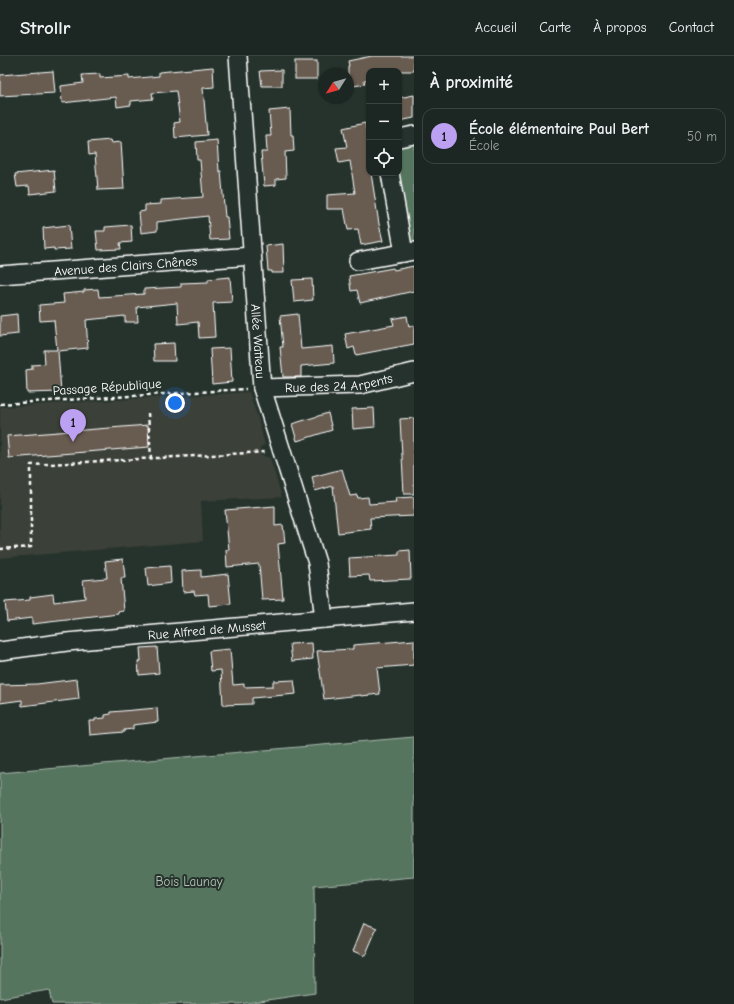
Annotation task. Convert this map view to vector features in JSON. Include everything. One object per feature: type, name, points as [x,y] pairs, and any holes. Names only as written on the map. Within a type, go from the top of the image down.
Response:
[{"type":"street","name":"Allée Watteau","points":[[238,56],[262,388],[317,563],[324,619]]},
{"type":"street","points":[[402,138],[414,136]]},
{"type":"street","points":[[358,261],[409,252],[391,176]]},
{"type":"street","name":"Avenue des Clairs Chênes","points":[[0,275],[252,256]]},
{"type":"street","name":"Rue des 24 Arpents","points":[[262,388],[360,385],[414,372]]},
{"type":"street","name":"Rue Alfred de Musset","points":[[0,651],[67,642],[414,611]]},
{"type":"path","name":"Passage République","points":[[0,404],[262,388]]},
{"type":"path","points":[[148,412],[151,458]]},
{"type":"path","points":[[0,549],[31,547],[31,465],[282,451]]},
{"type":"shaded area","points":[[249,392],[265,445],[260,447],[261,455],[270,458],[282,497],[201,501],[203,541],[0,558],[0,407]]},
{"type":"green space","points":[[414,135],[414,251],[404,253],[391,176],[402,176],[402,137]]},
{"type":"green space","name":"Bois Launay","points":[[414,737],[414,877],[314,886],[315,993],[240,1004],[52,1004],[49,990],[0,998],[0,773]]},
{"type":"building","points":[[372,56],[414,56],[414,71],[402,71],[402,68],[366,68],[366,80],[364,80],[365,84],[354,86],[354,68],[348,68],[348,61]]},
{"type":"building","points":[[295,61],[317,61],[317,79],[295,79]]},
{"type":"building","points":[[213,67],[214,87],[203,88],[207,135],[175,138],[174,123],[180,122],[176,91],[152,93],[153,99],[131,101],[131,105],[117,107],[116,97],[62,103],[61,86],[83,83],[82,75],[100,74],[100,78],[129,76],[129,79],[159,76],[159,72]]},
{"type":"building","points":[[282,70],[282,86],[262,86],[260,71]]},
{"type":"building","points":[[53,71],[55,93],[0,96],[0,75]]},
{"type":"building","points":[[414,95],[414,118],[402,120],[402,97]]},
{"type":"building","points":[[290,109],[291,135],[293,135],[294,151],[285,152],[286,178],[276,179],[276,185],[264,186],[261,152],[267,152],[266,136],[271,136],[269,111]]},
{"type":"building","points":[[365,123],[366,176],[371,176],[383,241],[361,245],[358,229],[348,230],[344,209],[327,209],[327,195],[355,193],[350,161],[339,163],[336,148],[347,147],[343,128]]},
{"type":"building","points":[[110,140],[111,143],[121,142],[124,189],[98,190],[95,154],[89,155],[88,142]]},
{"type":"building","points":[[217,140],[219,171],[221,171],[225,217],[227,217],[229,239],[210,240],[208,216],[157,222],[157,231],[141,233],[139,212],[145,211],[145,205],[161,204],[161,200],[203,197],[200,160],[197,160],[196,142]]},
{"type":"building","points":[[54,170],[56,191],[30,194],[29,186],[17,187],[15,174]]},
{"type":"building","points":[[69,225],[71,249],[44,249],[43,228]]},
{"type":"building","points":[[131,225],[132,242],[120,243],[121,249],[98,250],[96,231],[105,231],[105,227]]},
{"type":"building","points":[[283,244],[284,273],[272,273],[272,271],[268,271],[266,246]]},
{"type":"building","points":[[414,266],[414,291],[360,303],[357,290],[351,291],[349,276],[393,268],[394,270]]},
{"type":"building","points":[[230,277],[232,302],[213,303],[215,337],[199,338],[198,322],[178,324],[177,303],[137,307],[138,322],[125,322],[125,316],[86,320],[88,348],[58,351],[61,392],[27,393],[26,370],[32,369],[32,365],[45,364],[44,350],[57,350],[54,320],[40,321],[39,305],[64,303],[63,294],[84,292],[84,290],[98,289],[99,297],[144,294],[144,289],[181,287],[181,283],[208,282],[208,279]]},
{"type":"building","points":[[312,279],[313,300],[294,302],[292,280]]},
{"type":"building","points":[[17,314],[18,334],[0,336],[0,316]]},
{"type":"building","points":[[298,314],[301,349],[333,346],[334,363],[301,366],[301,377],[283,377],[280,347],[283,347],[280,316]]},
{"type":"building","points":[[407,316],[409,327],[414,325],[414,344],[356,355],[354,347],[348,349],[345,334],[394,325],[392,319]]},
{"type":"building","points":[[174,343],[175,361],[154,361],[153,344]]},
{"type":"building","points":[[230,348],[232,382],[212,384],[210,349]]},
{"type":"building","points":[[374,408],[375,427],[353,429],[352,409]]},
{"type":"building","points":[[328,413],[332,430],[297,441],[292,424]]},
{"type":"building","points":[[414,418],[414,494],[404,494],[400,419]]},
{"type":"building","points":[[148,425],[149,447],[9,458],[7,436]]},
{"type":"building","points":[[342,469],[350,496],[357,495],[358,498],[368,497],[369,504],[396,502],[395,498],[414,497],[414,516],[370,518],[371,529],[338,533],[333,486],[315,491],[312,477]]},
{"type":"building","points":[[275,506],[275,526],[283,525],[285,543],[278,544],[283,599],[262,600],[259,564],[227,567],[226,550],[229,550],[225,510]]},
{"type":"building","points":[[410,550],[411,579],[370,581],[369,575],[350,576],[349,558],[399,555],[399,551]]},
{"type":"building","points":[[123,559],[125,578],[121,578],[124,611],[118,612],[119,614],[32,624],[32,618],[7,621],[5,602],[30,600],[30,597],[53,594],[54,602],[85,598],[83,580],[107,578],[105,561]]},
{"type":"building","points":[[170,566],[171,583],[148,586],[146,568]]},
{"type":"building","points":[[201,570],[201,577],[228,574],[231,604],[209,606],[208,594],[195,595],[194,591],[183,592],[182,571]]},
{"type":"building","points":[[414,640],[414,665],[377,668],[380,694],[324,699],[317,651],[353,649],[353,645]]},
{"type":"building","points":[[312,643],[313,659],[292,661],[290,644]]},
{"type":"building","points":[[157,647],[159,673],[139,675],[138,661],[141,661],[140,648]]},
{"type":"building","points":[[230,649],[233,685],[244,684],[244,687],[273,686],[273,681],[294,680],[296,694],[252,698],[252,704],[223,705],[221,670],[211,671],[209,651]]},
{"type":"building","points":[[77,679],[79,699],[22,706],[22,700],[0,703],[0,685],[37,684]]},
{"type":"building","points":[[157,708],[158,722],[133,725],[133,729],[124,730],[124,732],[90,735],[89,721],[105,718],[105,715],[111,714],[111,712]]},
{"type":"building","points":[[364,923],[377,928],[365,956],[353,951]]},
{"type":"place","name":"École élémentaire Paul Bert","points":[[73,442]]}]
